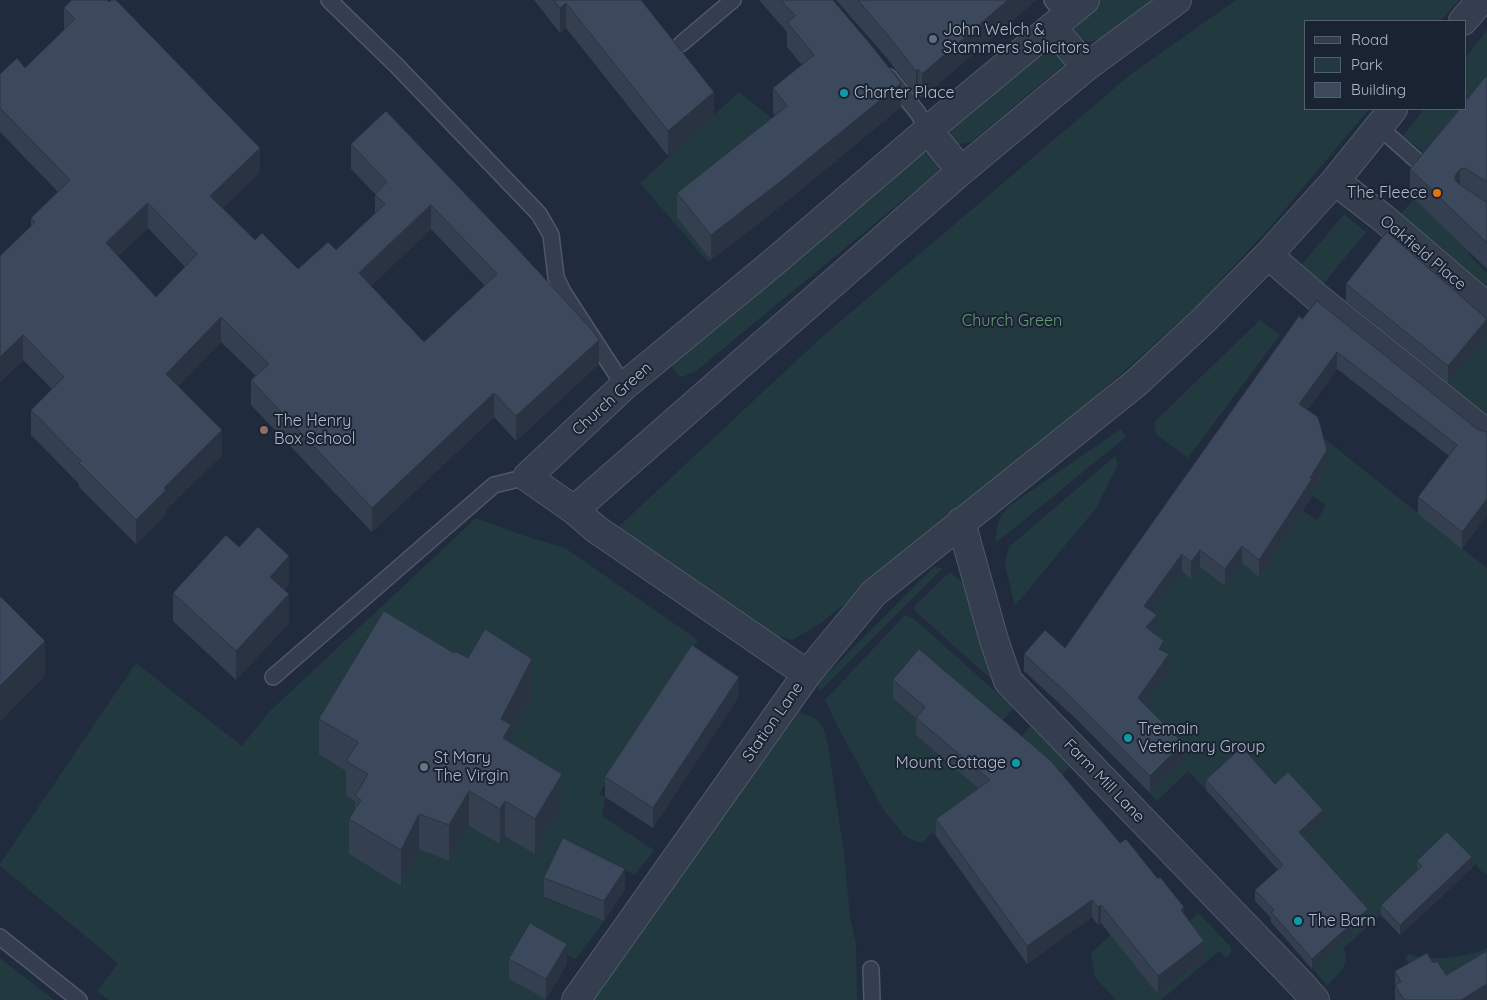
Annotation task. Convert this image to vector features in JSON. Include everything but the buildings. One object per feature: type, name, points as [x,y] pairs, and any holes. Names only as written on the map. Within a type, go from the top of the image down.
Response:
[{"type":"street","points":[[574,510],[961,171],[1086,67],[1177,0]]},
{"type":"street","points":[[1464,20],[1481,0]]},
{"type":"street","name":"Church Green","points":[[527,477],[624,386],[774,262],[1064,11],[1086,67]]},
{"type":"street","points":[[806,674],[874,593],[1136,383],[1204,320],[1268,255],[1335,180],[1386,118]]},
{"type":"street","points":[[928,130],[961,171]]},
{"type":"street","name":"Oakfield Place","points":[[1335,180],[1383,218],[1487,307]]},
{"type":"street","points":[[1268,255],[1487,434]]},
{"type":"street","name":"Station Lane","points":[[527,477],[574,510],[596,529],[806,674],[576,1000]]},
{"type":"street","name":"Farm Mill Lane","points":[[961,522],[994,640],[1008,681],[1315,1000]]},
{"type":"lane","points":[[329,0],[396,65],[539,214],[551,235],[556,278],[563,292],[624,386]]},
{"type":"lane","points":[[682,44],[733,0]]},
{"type":"lane","points":[[881,67],[918,114],[928,130]]},
{"type":"lane","points":[[1386,118],[1422,166]]},
{"type":"lane","points":[[272,677],[494,485],[527,477]]},
{"type":"lane","points":[[0,937],[79,1000]]},
{"type":"lane","points":[[871,969],[872,1000]]},
{"type":"green space","points":[[1098,0],[1152,0],[1108,34],[1090,42],[1083,40],[1078,35],[1074,24]]},
{"type":"green space","name":"Church Green","points":[[1236,0],[1459,0],[1441,20],[1304,20],[1304,110],[1368,110],[1271,226],[1197,306],[1086,405],[943,525],[821,623],[792,640],[759,630],[615,530],[823,336],[1130,75]]},
{"type":"green space","points":[[1487,30],[1487,75],[1467,100],[1467,56]]},
{"type":"green space","points":[[1049,46],[1054,46],[1065,63],[971,142],[959,144],[952,136],[951,126]]},
{"type":"green space","points":[[739,92],[787,131],[677,218],[711,260],[708,262],[640,183]]},
{"type":"green space","points":[[1423,110],[1459,110],[1425,153],[1403,136]]},
{"type":"green space","points":[[924,153],[929,153],[940,165],[936,173],[696,371],[682,377],[676,372],[672,364],[685,347]]},
{"type":"green space","points":[[1414,199],[1471,250],[1468,254],[1487,273],[1487,291],[1396,219]]},
{"type":"green space","points":[[1344,214],[1366,232],[1321,287],[1299,268]]},
{"type":"green space","points":[[1396,303],[1487,337],[1487,423],[1374,332]]},
{"type":"green space","points":[[1260,320],[1280,335],[1188,458],[1156,434],[1154,422]]},
{"type":"green space","points":[[1121,429],[1126,437],[996,543],[998,523],[1009,506]]},
{"type":"green space","points":[[1325,439],[1487,568],[1487,874],[1481,871],[1475,864],[1472,868],[1447,842],[1417,871],[1443,896],[1424,913],[1405,892],[1343,949],[1346,954],[1345,964],[1339,974],[1327,986],[1313,969],[1337,946],[1327,873],[1275,794],[1206,790],[1188,771],[1157,801],[1150,793],[1183,760],[1119,674],[1157,632],[1143,622],[1182,571],[1191,579],[1200,567],[1225,586],[1242,563],[1302,510],[1317,520],[1326,505],[1287,479],[1318,449]]},
{"type":"green space","points":[[1115,456],[1118,464],[1096,508],[1015,606],[1005,564],[1009,547]]},
{"type":"green space","points":[[476,518],[565,548],[698,640],[599,794],[605,797],[602,816],[654,850],[635,875],[611,863],[544,898],[604,921],[576,959],[552,947],[546,1000],[109,1000],[97,991],[118,963],[0,866],[0,864],[136,663],[242,746],[269,712]]},
{"type":"green space","points":[[934,567],[943,568],[820,691],[817,684]]},
{"type":"green space","points":[[950,572],[969,588],[992,680],[914,610],[915,605]]},
{"type":"green space","points":[[905,615],[913,618],[1014,708],[994,730],[925,725],[986,780],[963,817],[936,836],[932,833],[922,843],[904,835],[883,809],[825,700]]},
{"type":"green space","points":[[799,712],[815,718],[823,727],[828,745],[844,853],[850,917],[856,944],[857,1000],[591,1000]]},
{"type":"green space","points":[[1030,726],[1070,766],[1056,783],[1014,746]]},
{"type":"green space","points":[[1198,913],[1231,947],[1231,953],[1226,958],[1219,951],[1161,1000],[1116,1000],[1095,977],[1091,953],[1119,927],[1174,934]]},
{"type":"green space","points":[[1487,948],[1487,1000],[1417,975],[1405,957],[1409,954],[1427,958],[1448,958]]},
{"type":"green space","points":[[0,958],[46,994],[54,1000],[0,1000]]},
{"type":"place","name":"John Welch & Stammers Solicitors","points":[[933,39]]},
{"type":"place","name":"Charter Place","points":[[844,93]]},
{"type":"place","name":"The Fleece","points":[[1437,193]]},
{"type":"place","name":"The Henry Box School","points":[[264,430]]},
{"type":"place","name":"Tremain Veterinary Group","points":[[1128,738]]},
{"type":"place","name":"Mount Cottage","points":[[1016,763]]},
{"type":"place","name":"St Mary The Virgin","points":[[424,767]]},
{"type":"place","name":"The Barn","points":[[1298,921]]}]
